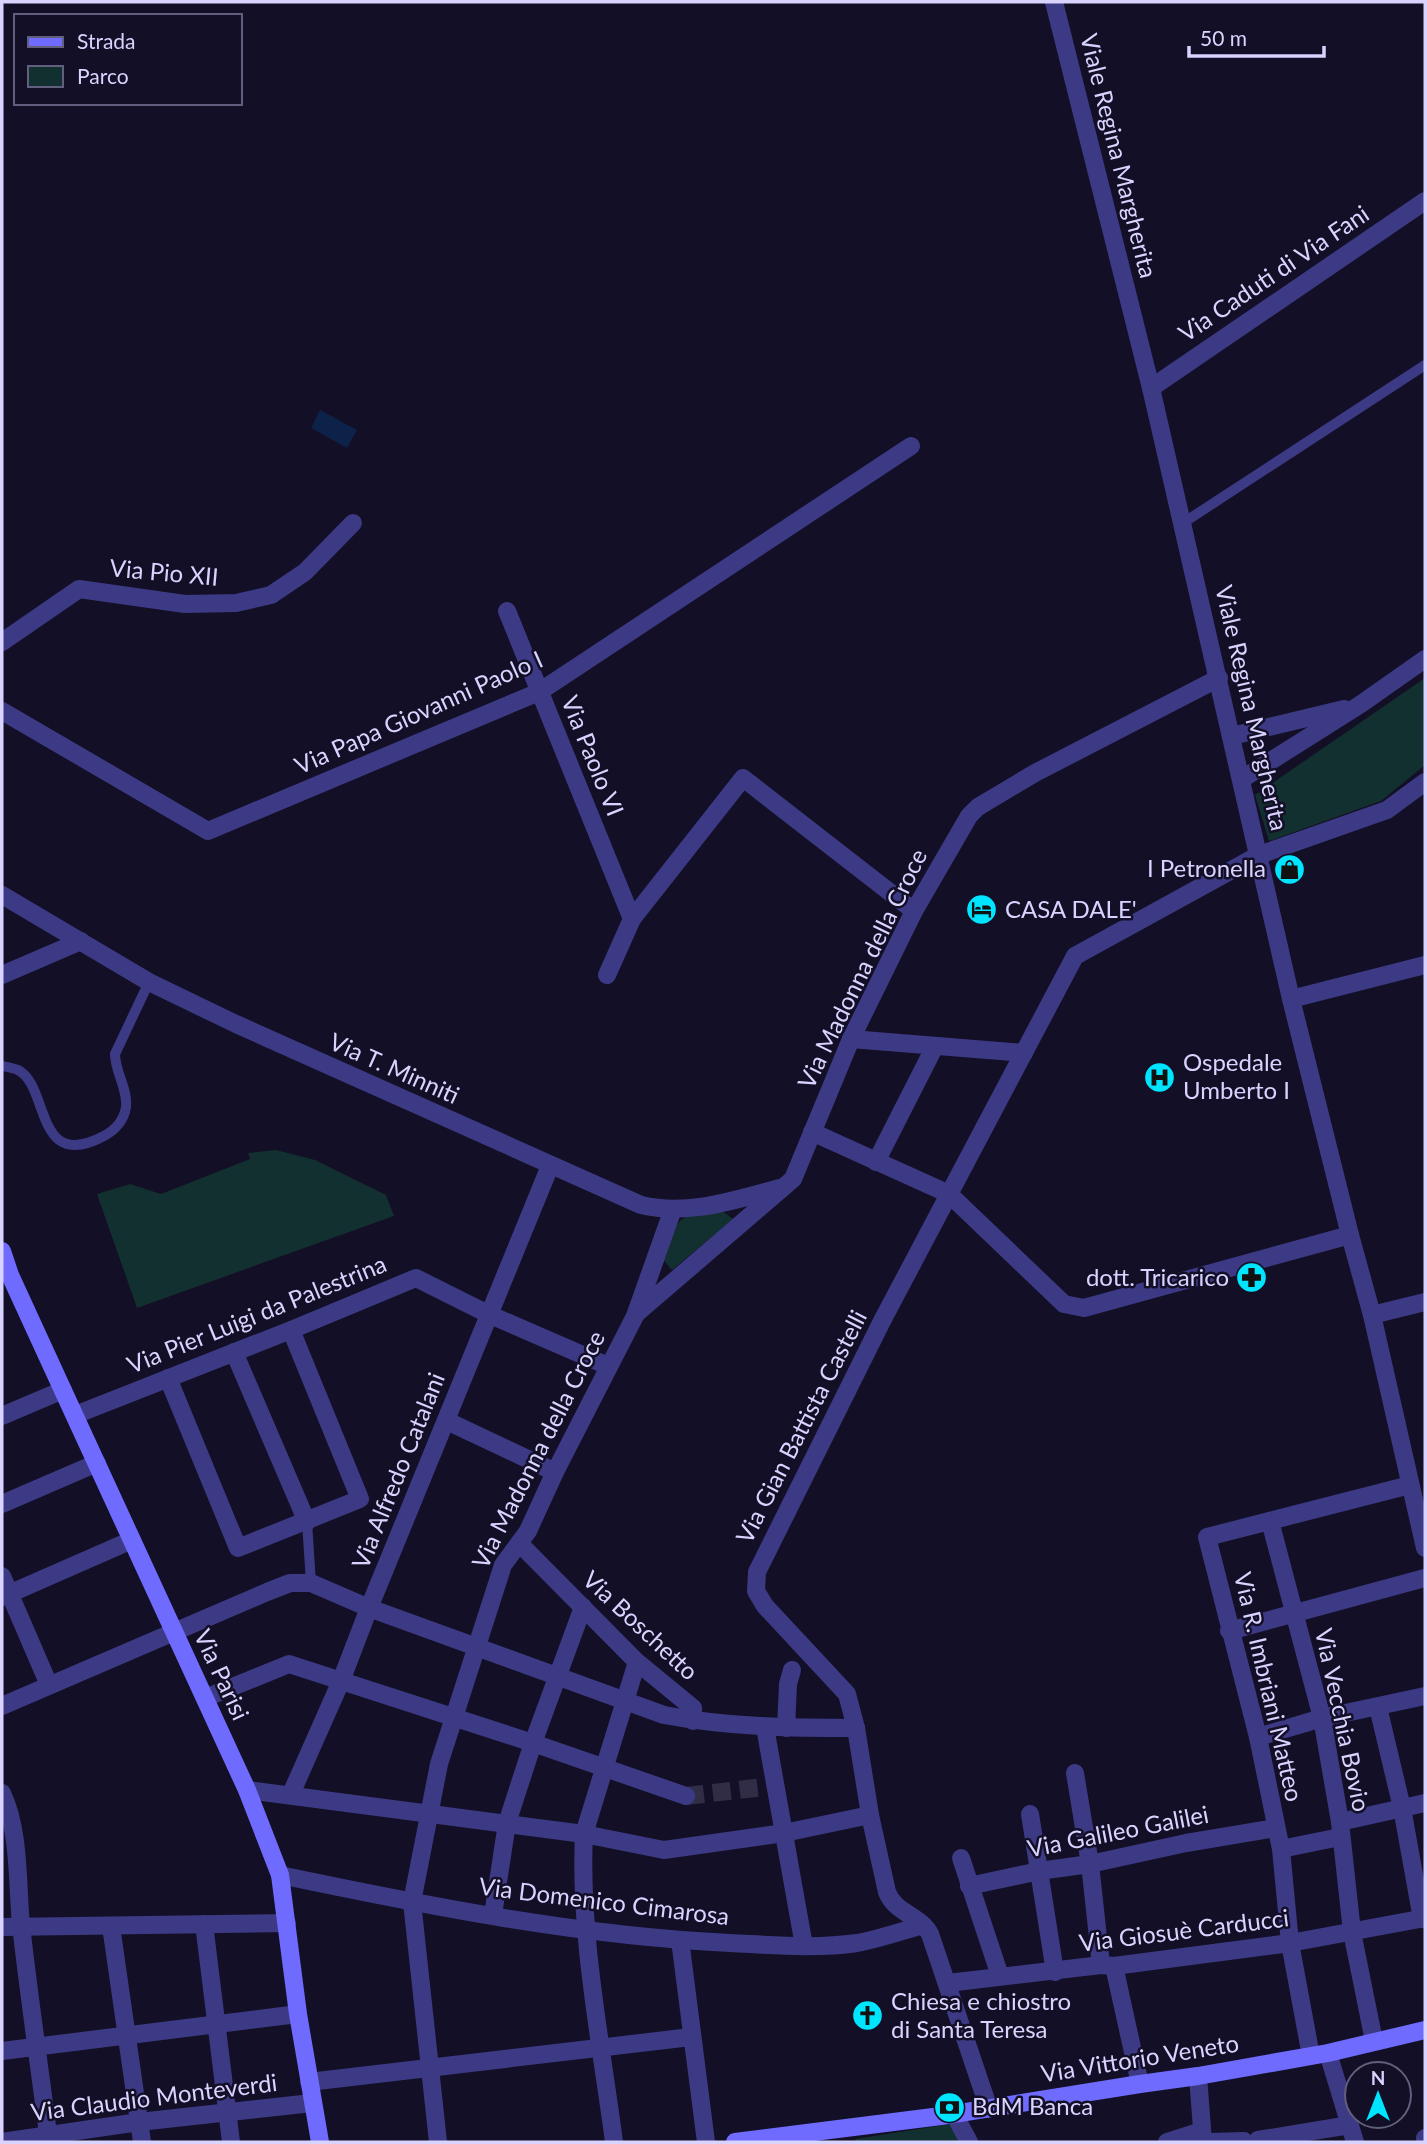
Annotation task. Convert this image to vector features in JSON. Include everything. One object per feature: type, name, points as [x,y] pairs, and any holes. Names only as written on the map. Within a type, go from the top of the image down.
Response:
[{"type":"street","name":"Viale Regina Margherita","points":[[1055,2],[1183,523],[1291,999],[1372,1315],[1424,1538]]},
{"type":"street","name":"Via Caduti di Via Fani","points":[[1151,388],[1425,201]]},
{"type":"street","name":"Via Papa Giovanni Paolo I","points":[[2,711],[208,831],[539,692],[911,446]]},
{"type":"street","name":"Via Pio XII","points":[[2,642],[79,589],[185,604],[236,603],[271,595],[305,572],[353,523]]},
{"type":"street","name":"Via Paolo VI","points":[[507,611],[632,919]]},
{"type":"street","points":[[1242,779],[1361,704],[1425,659]]},
{"type":"street","name":"Via Madonna della Croce","points":[[635,1315],[793,1179],[851,1039],[914,911],[969,816],[978,807],[1035,773],[1219,678]]},
{"type":"street","points":[[1232,736],[1361,704]]},
{"type":"street","points":[[607,975],[632,919],[743,778],[914,911]]},
{"type":"street","name":"Via Gian Battista Castelli","points":[[989,2109],[930,1934],[923,1925],[890,1899],[870,1815],[856,1728],[847,1694],[765,1606],[756,1591],[757,1572],[882,1321],[1075,956],[1259,855],[1387,810],[1425,782]]},
{"type":"street","name":"Via T. Minniti","points":[[2,895],[149,982],[236,1024],[641,1205],[691,1209],[787,1186]]},
{"type":"street","points":[[2,975],[81,941]]},
{"type":"street","points":[[1291,999],[1425,965]]},
{"type":"street","points":[[851,1039],[1024,1053]]},
{"type":"street","points":[[876,1162],[935,1046]]},
{"type":"street","points":[[812,1132],[949,1194],[1064,1304],[1084,1308],[1350,1234]]},
{"type":"street","name":"Via Alfredo Catalani","points":[[291,1794],[341,1681],[550,1166]]},
{"type":"street","name":"Via Madonna della Croce","points":[[438,2142],[412,1902],[439,1764],[503,1565],[520,1544],[635,1315],[673,1209]]},
{"type":"street","name":"Via Parisi","points":[[2,1251],[6,1279],[75,1415],[247,1790],[280,1875],[298,2014],[320,2142]]},
{"type":"street","name":"Via Pier Luigi da Palestrina","points":[[75,1415],[416,1278],[488,1314],[608,1366]]},
{"type":"street","points":[[1372,1315],[1425,1302]]},
{"type":"street","points":[[168,1378],[238,1548],[307,1522],[360,1499],[291,1330]]},
{"type":"street","points":[[234,1352],[307,1522]]},
{"type":"street","points":[[2,1416],[63,1390]]},
{"type":"street","points":[[447,1421],[555,1472]]},
{"type":"street","points":[[2,1504],[96,1463]]},
{"type":"street","name":"Via R. Imbriani Matteo","points":[[1352,2134],[1320,2054],[1290,1942],[1281,1849],[1258,1737],[1207,1538],[1410,1485]]},
{"type":"street","name":"Via Vecchia Bovio","points":[[1270,1521],[1322,1718],[1340,1830],[1352,1932],[1374,2041]]},
{"type":"street","points":[[5,1595],[131,1540]]},
{"type":"street","name":"Via Boschetto","points":[[520,1544],[637,1662],[693,1708],[693,1721],[786,1728],[856,1728]]},
{"type":"street","points":[[2,1576],[5,1595],[49,1685]]},
{"type":"street","points":[[1229,1631],[1425,1578]]},
{"type":"street","points":[[2,1706],[290,1583],[311,1583],[369,1608],[624,1702],[693,1721]]},
{"type":"street","points":[[493,1915],[507,1823],[556,1676],[583,1607]]},
{"type":"street","points":[[614,2142],[587,1930],[583,1876],[584,1833],[637,1662]]},
{"type":"street","points":[[205,1698],[289,1664],[533,1743],[685,1796]]},
{"type":"street","points":[[786,1728],[788,1684],[792,1670]]},
{"type":"street","points":[[1258,1737],[1322,1718],[1425,1696]]},
{"type":"street","points":[[1378,1707],[1424,1918]]},
{"type":"street","points":[[765,1727],[769,1786],[784,1833],[804,1946]]},
{"type":"street","points":[[1075,1773],[1107,1966],[1140,2084]]},
{"type":"street","points":[[247,1790],[584,1833],[664,1850],[784,1833],[870,1815]]},
{"type":"street","points":[[4,1802],[49,2139]]},
{"type":"street","points":[[1281,1849],[1402,1808],[1425,1804]]},
{"type":"street","points":[[1030,1814],[1055,1972]]},
{"type":"street","name":"Via Galileo Galilei","points":[[970,1886],[1276,1828]]},
{"type":"street","points":[[961,1858],[1000,1976]]},
{"type":"street","name":"Via Domenico Cimarosa","points":[[280,1875],[412,1902],[587,1930],[680,1940],[804,1946],[855,1943],[923,1925]]},
{"type":"street","name":"Via Giosuè Carducci","points":[[948,1983],[1290,1942],[1424,1918]]},
{"type":"street","points":[[2,1927],[287,1923]]},
{"type":"street","points":[[204,1924],[231,2142]]},
{"type":"street","points":[[111,1926],[142,2142]]},
{"type":"street","points":[[680,1940],[706,2142]]},
{"type":"street","points":[[2,2051],[298,2014]]},
{"type":"street","name":"Via Vittorio Veneto","points":[[735,2142],[845,2135],[954,2114],[1320,2054],[1425,2030]]},
{"type":"street","points":[[309,2082],[691,2036]]},
{"type":"street","points":[[1198,2076],[1202,2139]]},
{"type":"street","name":"Via Claudio Monteverdi","points":[[2,2142],[49,2139],[139,2122],[312,2103]]},
{"type":"street","points":[[954,2114],[969,2142]]},
{"type":"street","points":[[1167,2142],[1202,2139],[1263,2140],[1352,2134]]},
{"type":"lane","points":[[1183,523],[1425,365]]},
{"type":"lane","points":[[2,1066],[19,1070],[33,1089],[48,1128],[59,1139],[72,1145],[83,1144],[114,1131],[126,1109],[116,1054],[149,982]]},
{"type":"lane","points":[[307,1522],[311,1583]]},
{"type":"green space","points":[[1425,678],[1425,765],[1381,801],[1269,841],[1255,795]]},
{"type":"green space","points":[[276,1150],[315,1160],[386,1195],[394,1216],[137,1308],[97,1194],[130,1184],[161,1194],[250,1159],[248,1153]]},
{"type":"green space","points":[[721,1210],[733,1219],[672,1270],[662,1258],[676,1226],[681,1220],[694,1214]]},
{"type":"green space","points":[[950,2124],[960,2142],[856,2142],[855,2139]]},
{"type":"water","points":[[320,410],[357,430],[347,448],[311,428]]},
{"type":"tunnel","points":[[686,1796],[764,1787]]},
{"type":"place","name":"I Petronella","points":[[1289,869]]},
{"type":"place","name":"CASA DALE'","points":[[982,910]]},
{"type":"place","name":"Ospedale Umberto I","points":[[1160,1077]]},
{"type":"place","name":"dott. Tricarico","points":[[1252,1278]]},
{"type":"place","name":"Chiesa e chiostro di Santa Teresa","points":[[868,2016]]},
{"type":"place","name":"BdM Banca","points":[[949,2107]]}]
